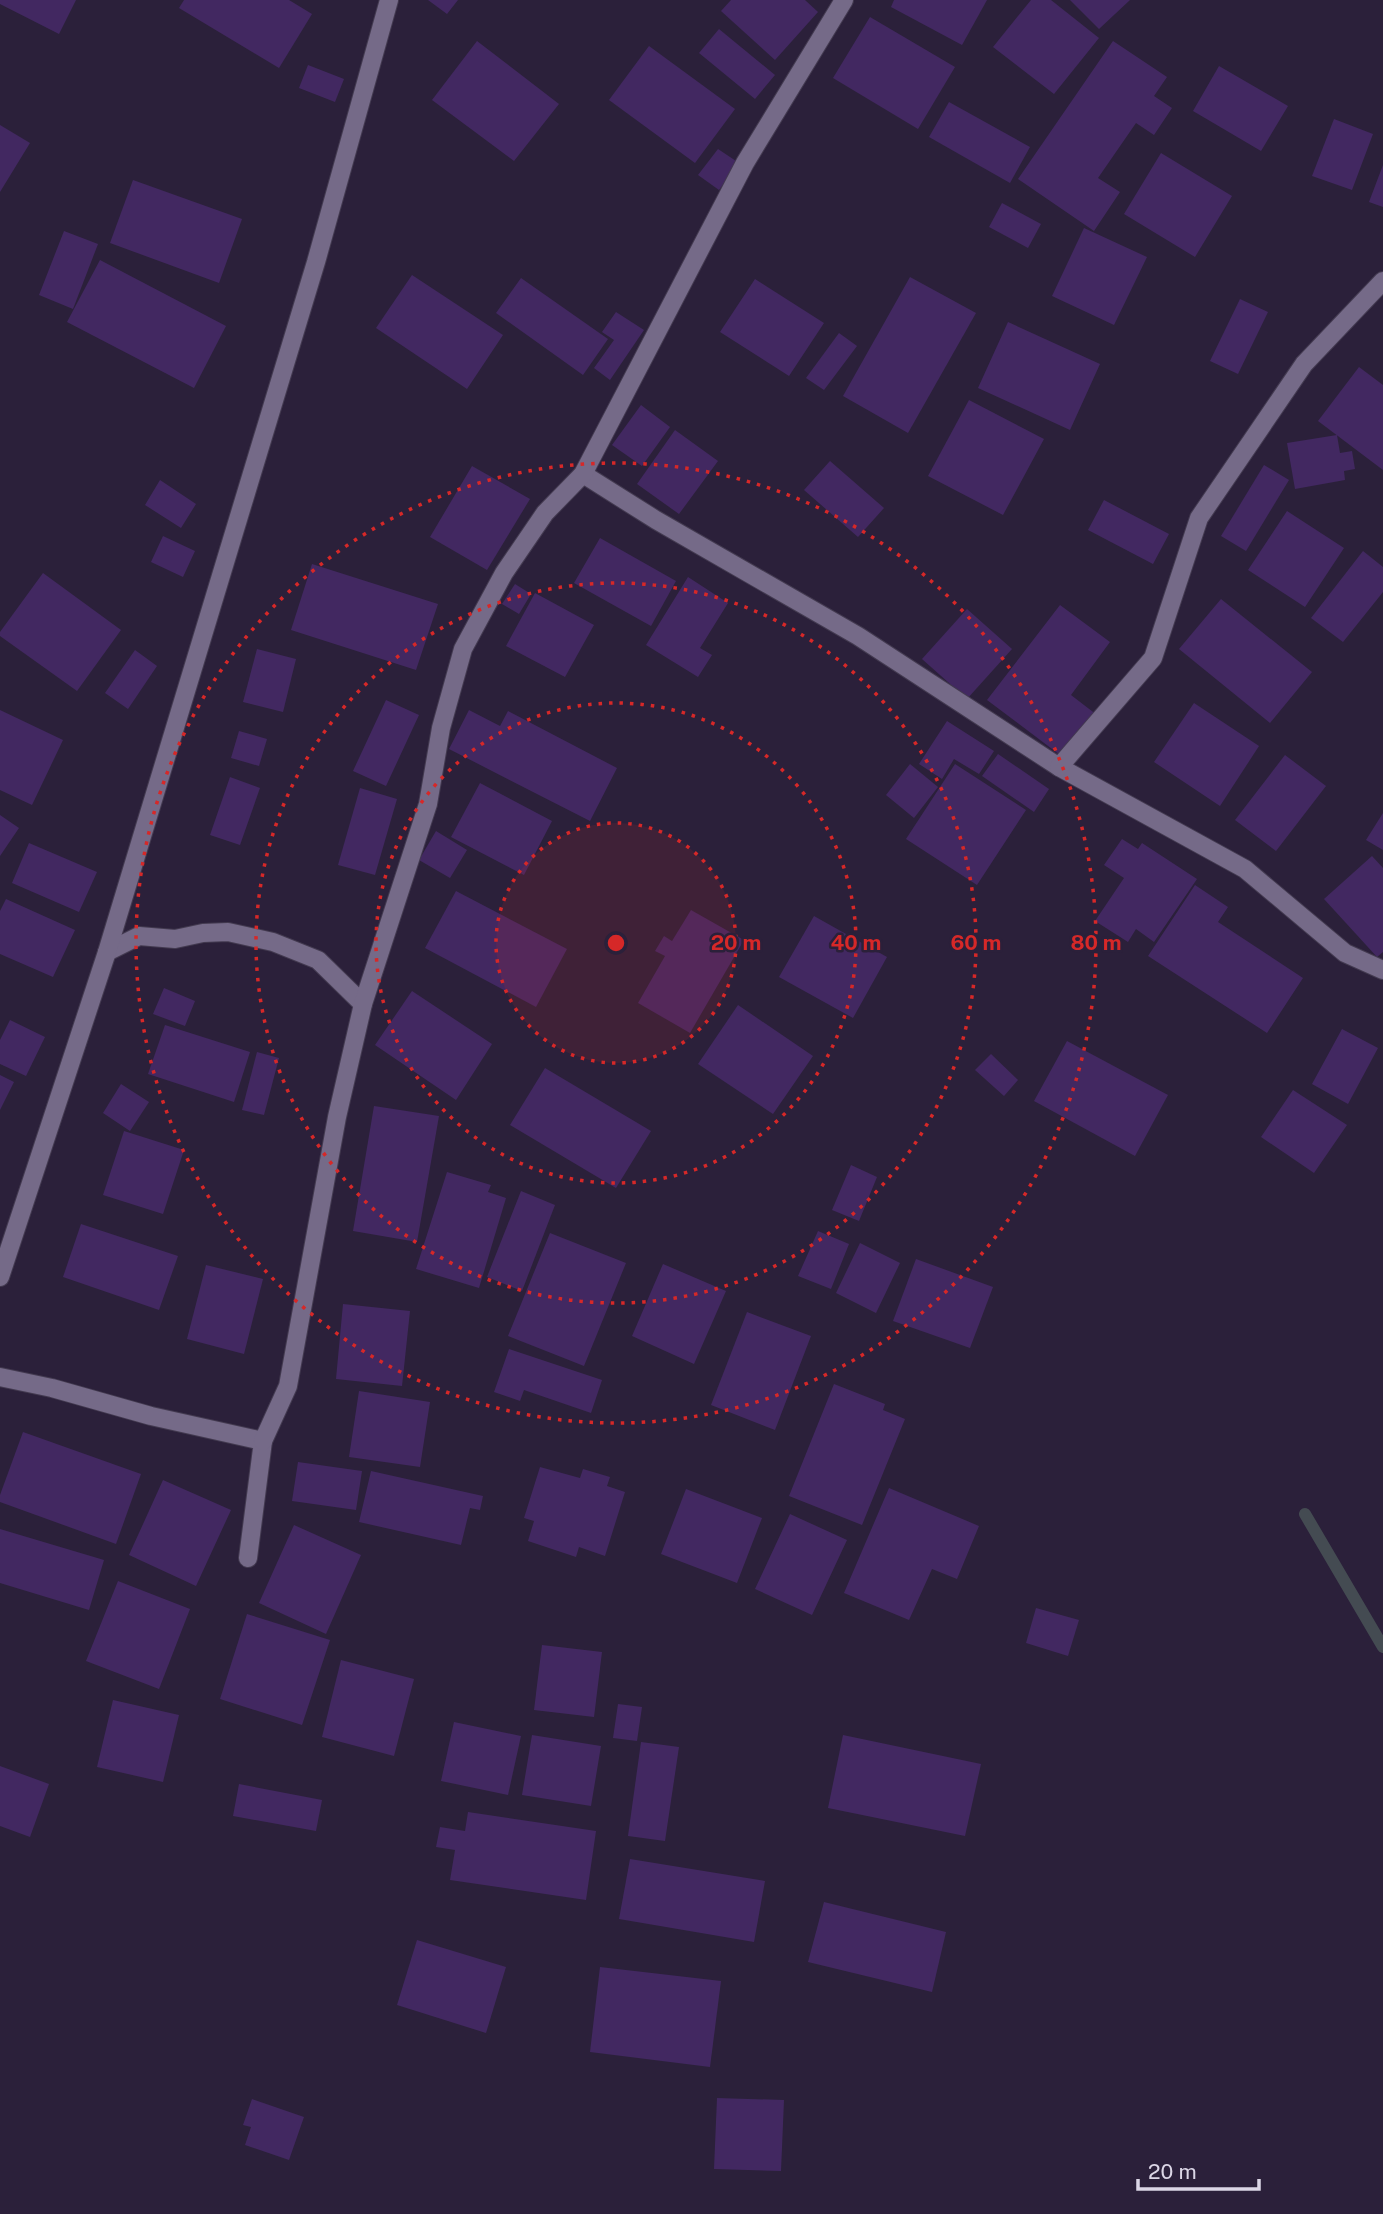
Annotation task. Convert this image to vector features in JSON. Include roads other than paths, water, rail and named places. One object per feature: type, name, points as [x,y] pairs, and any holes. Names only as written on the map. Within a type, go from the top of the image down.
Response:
[{"type":"street","points":[[0,1276],[107,952],[316,262],[389,0]]},
{"type":"street","points":[[248,1558],[263,1441],[288,1385],[337,1118],[363,1004],[428,804],[442,728],[463,649],[504,573],[545,513],[583,474],[746,163],[844,0]]},
{"type":"street","points":[[1059,767],[1153,658],[1199,518],[1304,364],[1383,281]]},
{"type":"street","points":[[583,474],[656,520],[858,636],[1059,767],[1245,869],[1345,953],[1383,970]]},
{"type":"street","points":[[107,952],[139,936],[175,939],[203,933],[228,932],[273,942],[318,960],[363,1004]]},
{"type":"street","points":[[0,1377],[52,1388],[151,1416],[263,1441]]},
{"type":"waterway","points":[[1305,1514],[1383,1647]]}]
